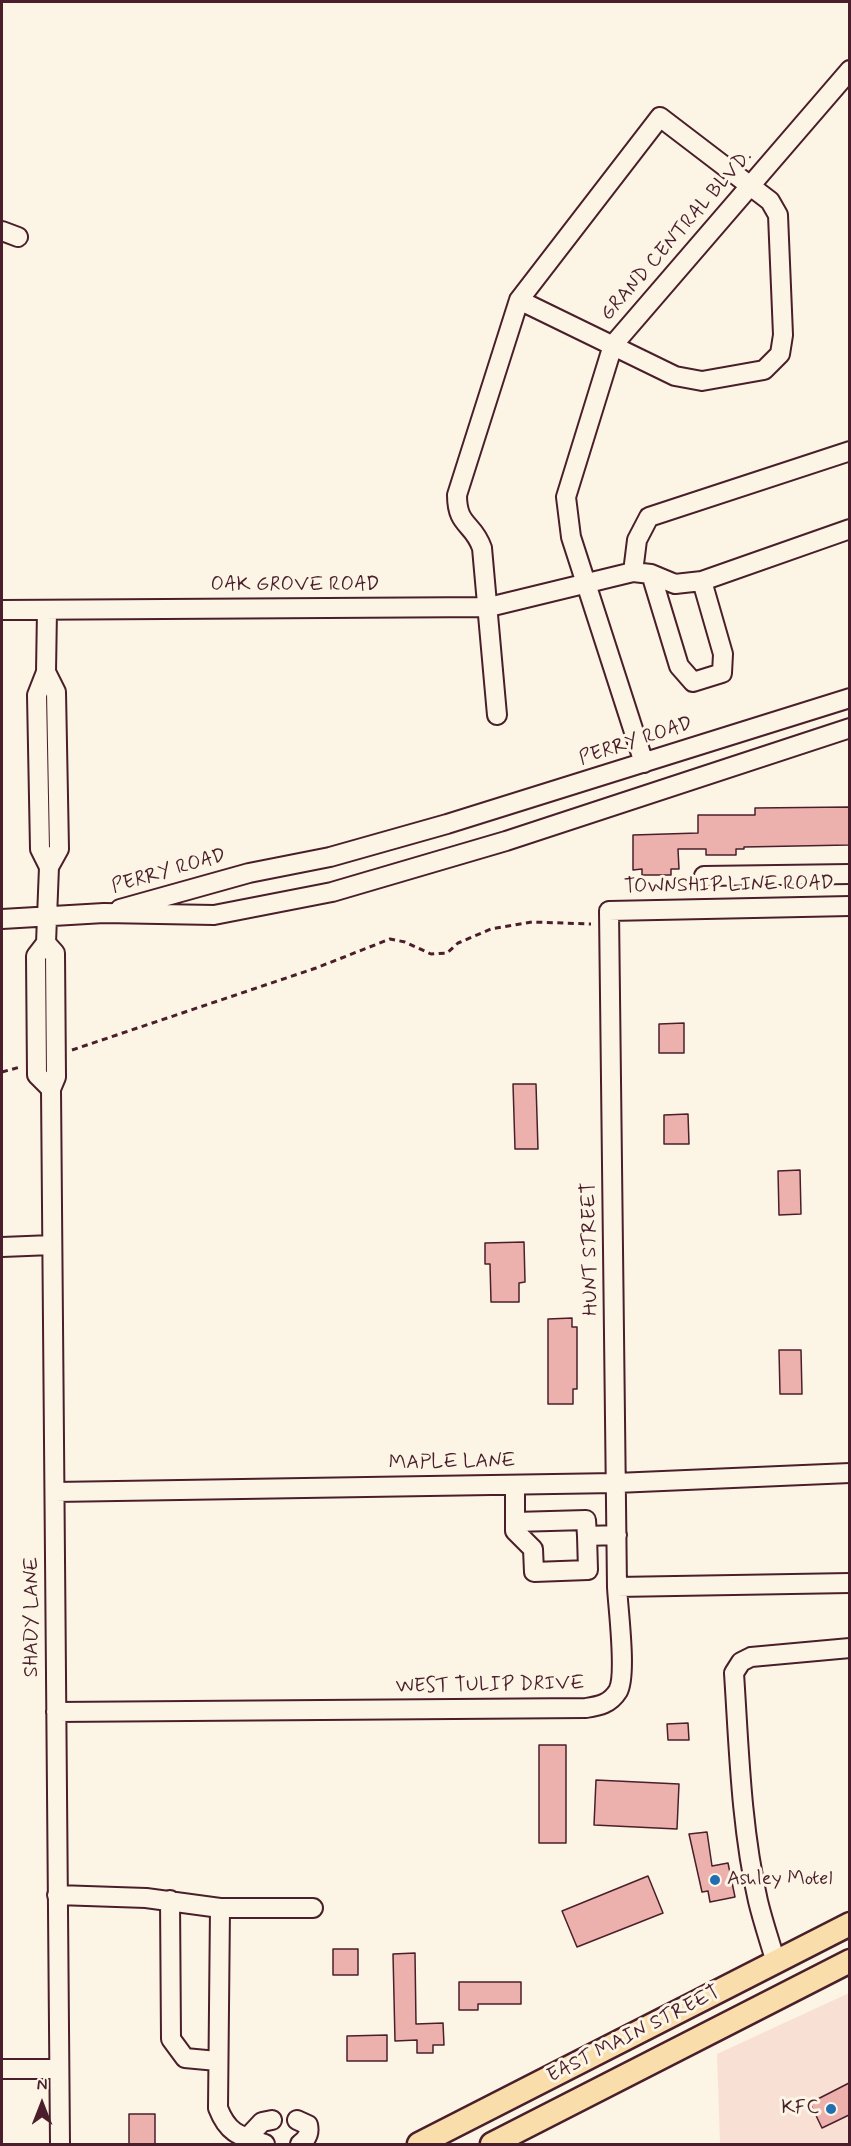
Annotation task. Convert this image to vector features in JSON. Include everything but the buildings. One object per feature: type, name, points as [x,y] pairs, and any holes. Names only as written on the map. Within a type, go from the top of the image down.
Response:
[{"type":"main road","name":"EAST MAIN STREET","points":[[419,2145],[849,1924]]},
{"type":"main road","name":"EAST MAIN STREET","points":[[492,2145],[849,1961]]},
{"type":"street","name":"GRAND CENTRAL BLVD.","points":[[644,763],[571,537],[566,496],[614,345],[750,184],[831,95],[849,70]]},
{"type":"street","points":[[497,715],[482,548],[477,532],[463,522],[457,511],[457,495],[519,300],[660,117],[750,184],[770,201],[778,215],[783,335],[780,354],[764,370],[702,381],[675,376],[519,300]]},
{"type":"street","points":[[702,581],[723,654],[722,673],[693,682],[679,666],[642,573],[637,540],[649,518],[849,451]]},
{"type":"street","points":[[642,573],[675,584],[702,581],[849,530]]},
{"type":"street","name":"OAK GROVE ROAD","points":[[2,610],[489,607],[642,573]]},
{"type":"street","points":[[46,917],[49,867],[40,849],[38,695],[46,672],[47,610]]},
{"type":"street","name":"PERRY ROAD","points":[[104,913],[249,873],[330,857],[436,827],[849,698]]},
{"type":"street","name":"PERRY ROAD","points":[[104,913],[214,915],[332,892],[506,841],[849,728]]},
{"type":"street","points":[[704,876],[849,874]]},
{"type":"street","name":"TOWNSHIP LINE ROAD","points":[[609,911],[849,906]]},
{"type":"street","name":"HUNT STREET","points":[[609,911],[617,1587]]},
{"type":"street","points":[[2,919],[104,913]]},
{"type":"street","name":"SHADY LANE","points":[[46,917],[46,943],[36,956],[37,1075],[51,1089]]},
{"type":"street","name":"SHADY LANE","points":[[46,943],[55,953],[56,1077],[51,1089],[60,2145]]},
{"type":"street","points":[[2,1247],[52,1245]]},
{"type":"street","name":"MAPLE LANE","points":[[55,1492],[616,1483],[849,1473]]},
{"type":"street","points":[[514,1485],[515,1531],[533,1549],[534,1572],[588,1570],[586,1520],[515,1522]]},
{"type":"street","points":[[587,1536],[617,1535]]},
{"type":"street","points":[[617,1587],[849,1582]]},
{"type":"street","name":"WEST TULIP DRIVE","points":[[56,1712],[599,1706],[606,1704],[616,1694],[622,1677],[617,1587]]},
{"type":"street","points":[[776,1963],[758,1901],[750,1857],[740,1776],[734,1673],[741,1662],[751,1657],[849,1648]]},
{"type":"street","points":[[57,1895],[170,1900],[220,1908],[313,1908]]},
{"type":"street","points":[[170,1900],[171,2038],[185,2058],[217,2061]]},
{"type":"street","points":[[220,1908],[217,2061],[219,2108],[224,2123],[236,2134],[256,2141],[262,2122],[272,2120]]},
{"type":"street","points":[[2,2069],[59,2069]]},
{"type":"street","points":[[297,2120],[308,2125],[309,2131],[306,2139],[300,2145]]},
{"type":"path","points":[[56,1056],[390,939],[405,942],[431,954],[447,953],[458,943],[491,929]]},
{"type":"path","points":[[2,1072],[37,1062]]},
{"type":"shaded area","points":[[849,1993],[849,2144],[720,2144],[717,2054]]},
{"type":"place","name":"Ashley Motel","points":[[715,1880]]},
{"type":"place","name":"KFC","points":[[831,2109]]}]
